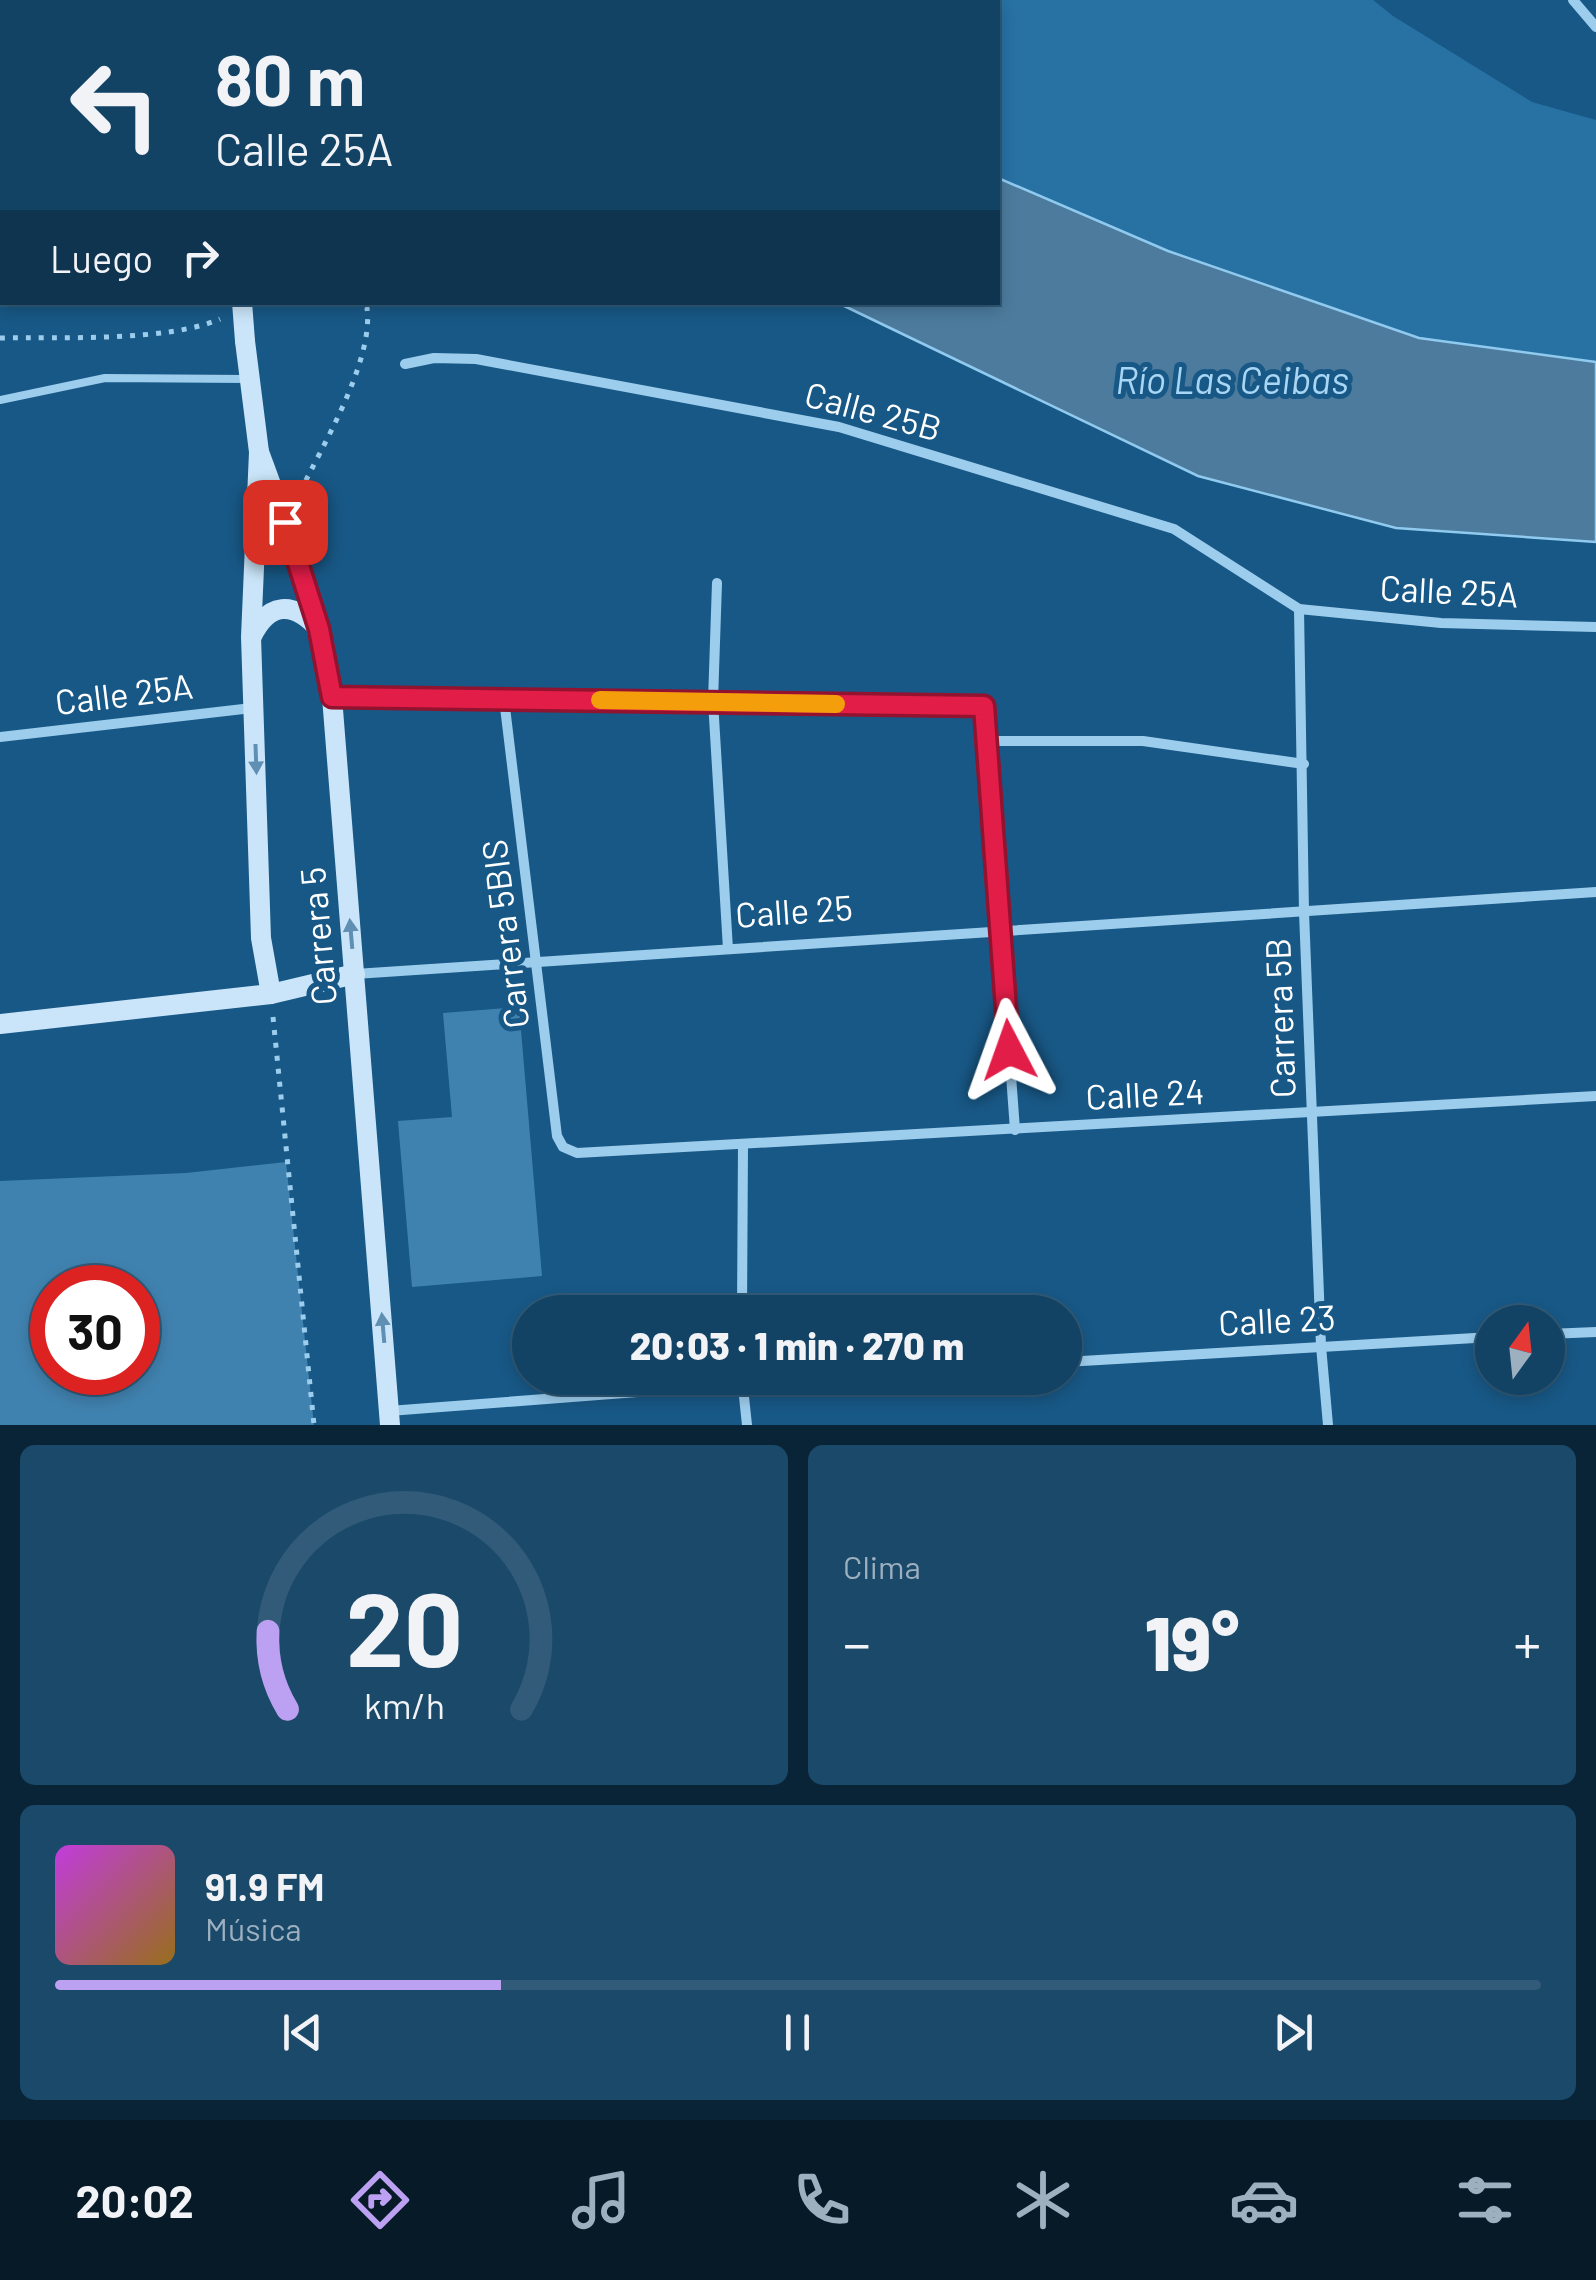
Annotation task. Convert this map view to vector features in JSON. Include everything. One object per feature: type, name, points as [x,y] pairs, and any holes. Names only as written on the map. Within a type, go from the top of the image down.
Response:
[{"type":"street","points":[[1574,0],[1596,27]]},
{"type":"street","name":"Carrera 5","points":[[242,305],[258,452],[251,637],[261,938],[271,994]]},
{"type":"street","name":"Calle 25B","points":[[405,364],[434,358],[476,359],[839,427],[1174,529],[1299,608]]},
{"type":"street","name":"Carrera 5","points":[[258,452],[319,629],[332,697],[390,1418]]},
{"type":"street","points":[[717,582],[713,701],[728,949]]},
{"type":"street","points":[[251,637],[262,618],[282,608],[304,613],[319,629]]},
{"type":"street","name":"Calle 25A","points":[[1299,608],[1441,622],[1596,627]]},
{"type":"street","name":"Carrera 5B","points":[[1299,608],[1304,912],[1321,1346],[1328,1425]]},
{"type":"street","points":[[332,697],[984,706],[1015,1130]]},
{"type":"street","name":"Carrera 5BIS","points":[[504,699],[557,1136],[564,1147],[577,1153]]},
{"type":"street","name":"Calle 25A","points":[[0,737],[254,708]]},
{"type":"street","points":[[987,741],[1144,741],[1304,764]]},
{"type":"street","name":"Calle 25","points":[[0,1024],[271,994],[355,974],[1596,892]]},
{"type":"street","name":"Calle 24","points":[[577,1153],[1596,1096]]},
{"type":"street","points":[[742,1144],[742,1295]]},
{"type":"street","points":[[1565,1333],[1596,1332]]},
{"type":"street","name":"Calle 23","points":[[1082,1361],[1475,1338]]},
{"type":"street","points":[[390,1418],[603,1395]]},
{"type":"street","points":[[744,1395],[747,1425]]},
{"type":"lane","points":[[0,400],[105,378],[250,379]]},
{"type":"path","points":[[285,522],[350,390],[370,326],[368,308],[362,305]]},
{"type":"path","points":[[0,338],[122,335],[205,326],[223,318]]},
{"type":"path","name":"Carrera 5","points":[[271,994],[314,1425]]},
{"type":"shaded area","points":[[1000,0],[1373,0],[1532,102],[1596,120],[1596,362],[1419,338],[1168,251],[1000,179]]},
{"type":"water","name":"Río Las Ceibas","points":[[1000,179],[1168,251],[1419,338],[1596,362],[1596,542],[1396,528],[1198,476],[842,305],[1000,305]]},
{"type":"building","points":[[519,1007],[542,1276],[412,1287],[398,1121],[452,1117],[443,1013]]},
{"type":"building","points":[[286,1162],[314,1425],[0,1425],[0,1181],[186,1173]]},
{"type":"slow traffic","points":[[600,700],[836,704]]},
{"type":"route","points":[[285,522],[319,629],[332,697],[984,706],[1009,1050]]}]
